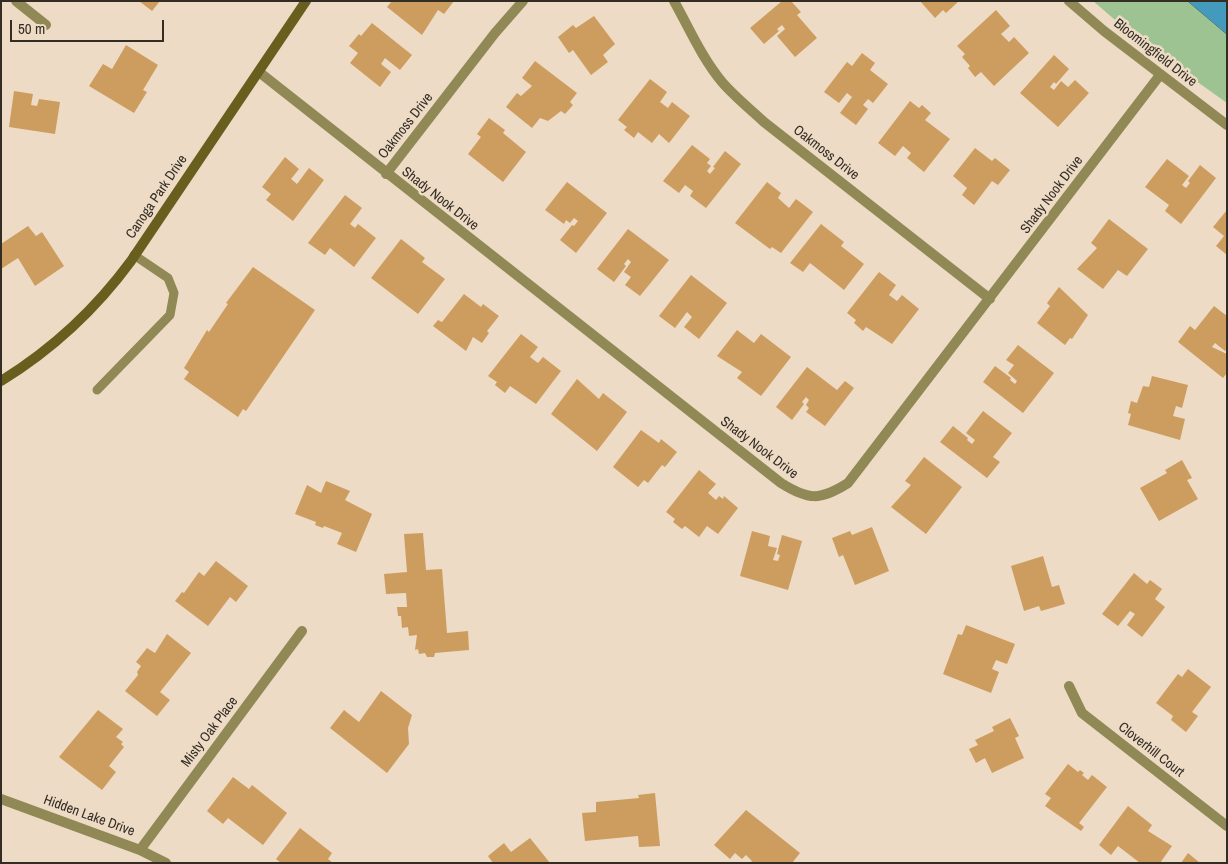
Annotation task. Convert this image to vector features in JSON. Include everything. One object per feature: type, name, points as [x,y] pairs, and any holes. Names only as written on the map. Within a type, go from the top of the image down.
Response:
[{"type":"street","points":[[16,1],[46,25]]},
{"type":"street","name":"Canoga Park Drive","points":[[1,381],[49,348],[77,324],[105,295],[306,1]]},
{"type":"street","name":"Oakmoss Drive","points":[[386,174],[523,1]]},
{"type":"street","name":"Oakmoss Drive","points":[[674,1],[708,64],[723,83],[745,105],[764,122],[990,299]]},
{"type":"street","name":"Bloomingfield Drive","points":[[1069,1],[1160,75],[1227,125]]},
{"type":"street","name":"Shady Nook Drive","points":[[259,72],[386,174],[781,483],[798,493],[810,497],[823,496],[848,483],[1160,75]]},
{"type":"street","name":"Misty Oak Place","points":[[140,850],[302,631]]},
{"type":"street","name":"Cloverhill Court","points":[[1069,686],[1082,713],[1227,826]]},
{"type":"street","name":"Hidden Lake Drive","points":[[1,799],[140,850],[166,863]]},
{"type":"lane","points":[[97,390],[170,315],[174,293],[168,278],[134,255]]},
{"type":"green space","points":[[1093,1],[1227,1],[1227,103],[1136,38]]},
{"type":"water","points":[[1188,1],[1227,1],[1227,34]]},
{"type":"building","points":[[139,1],[160,1],[152,11]]},
{"type":"building","points":[[392,1],[454,1],[444,14],[438,10],[422,35],[387,7]]},
{"type":"building","points":[[782,1],[791,1],[801,12],[797,15],[817,38],[795,57],[777,36],[785,29],[782,25],[777,29],[779,31],[764,44],[750,28]]},
{"type":"building","points":[[920,1],[959,1],[946,13],[943,10],[935,18]]},
{"type":"building","points":[[996,10],[1010,26],[1001,34],[1009,42],[1014,37],[1029,53],[994,86],[981,72],[975,77],[968,68],[970,66],[962,57],[965,54],[957,46]]},
{"type":"building","points":[[594,16],[615,44],[603,55],[608,62],[591,75],[573,50],[569,53],[558,37],[573,25],[576,28]]},
{"type":"building","points":[[372,23],[412,55],[400,70],[385,58],[381,64],[391,72],[380,87],[350,63],[358,53],[349,46]]},
{"type":"building","points":[[126,45],[158,65],[143,90],[147,92],[134,113],[89,86],[103,64],[112,69]]},
{"type":"building","points":[[862,53],[875,63],[870,70],[888,84],[873,103],[868,99],[863,105],[868,109],[856,125],[840,113],[852,97],[847,93],[839,103],[824,92],[847,62],[852,66]]},
{"type":"building","points":[[1054,55],[1069,69],[1056,84],[1054,82],[1050,87],[1054,90],[1061,81],[1068,87],[1075,80],[1089,93],[1058,127],[1020,93]]},
{"type":"building","points":[[535,61],[577,93],[570,102],[573,105],[565,114],[561,111],[548,121],[540,118],[532,128],[506,107],[517,93],[521,96],[532,86],[522,78]]},
{"type":"building","points":[[650,79],[667,92],[660,102],[668,108],[672,102],[690,116],[669,143],[659,134],[652,143],[638,132],[634,138],[624,130],[627,127],[618,120]]},
{"type":"building","points":[[14,91],[33,94],[31,105],[37,106],[39,99],[60,102],[55,134],[9,127]]},
{"type":"building","points":[[910,101],[919,108],[922,105],[931,113],[925,120],[950,139],[924,172],[907,158],[911,153],[903,146],[895,156],[878,143]]},
{"type":"building","points":[[489,118],[505,130],[503,133],[526,152],[503,182],[468,154],[481,137],[477,134]]},
{"type":"building","points":[[692,145],[710,159],[707,163],[711,166],[707,171],[710,174],[725,151],[741,164],[706,208],[690,196],[693,191],[685,185],[679,193],[663,181]]},
{"type":"building","points":[[975,148],[992,161],[995,158],[1010,170],[998,185],[992,181],[974,205],[962,195],[967,188],[953,176]]},
{"type":"building","points":[[285,157],[299,169],[291,179],[297,184],[309,168],[324,180],[293,221],[266,200],[271,194],[262,187]]},
{"type":"building","points":[[1167,159],[1189,176],[1182,185],[1186,188],[1190,183],[1188,181],[1200,165],[1216,178],[1181,224],[1165,211],[1169,205],[1145,187]]},
{"type":"building","points":[[567,182],[607,213],[576,253],[560,240],[572,225],[574,226],[578,221],[574,218],[570,223],[566,220],[564,224],[545,210]]},
{"type":"building","points":[[767,182],[781,193],[778,198],[789,208],[796,199],[813,212],[781,253],[772,247],[770,249],[735,223]]},
{"type":"building","points":[[345,195],[362,208],[350,224],[355,228],[358,224],[376,238],[354,267],[330,248],[325,255],[308,243]]},
{"type":"building","points":[[1227,210],[1227,255],[1216,246],[1224,236],[1213,227]]},
{"type":"building","points":[[1109,219],[1148,249],[1127,276],[1118,270],[1103,289],[1077,269],[1097,248],[1091,243]]},
{"type":"building","points":[[821,224],[844,242],[841,246],[864,264],[844,290],[810,263],[803,272],[790,263]]},
{"type":"building","points":[[28,226],[36,236],[42,232],[64,266],[35,286],[18,258],[1,269],[1,244]]},
{"type":"building","points":[[628,229],[669,260],[640,296],[625,285],[631,277],[624,272],[631,262],[628,259],[624,264],[626,266],[614,282],[597,269]]},
{"type":"building","points":[[401,239],[425,258],[422,262],[445,279],[418,314],[371,278]]},
{"type":"building","points":[[253,267],[315,310],[246,411],[243,409],[238,417],[184,379],[189,372],[184,368],[207,330],[209,332],[228,304],[226,303]]},
{"type":"building","points":[[879,272],[896,285],[889,295],[897,301],[902,295],[919,309],[892,344],[866,327],[863,331],[854,323],[856,320],[847,313]]},
{"type":"building","points":[[691,275],[727,303],[699,339],[684,327],[692,317],[687,312],[675,328],[659,316]]},
{"type":"building","points":[[1059,287],[1088,315],[1072,339],[1070,338],[1065,345],[1037,323],[1050,306],[1047,303]]},
{"type":"building","points":[[464,294],[481,307],[483,304],[499,316],[487,331],[489,333],[482,343],[473,337],[466,351],[433,326],[438,320],[442,322]]},
{"type":"building","points":[[1214,306],[1227,316],[1227,349],[1225,351],[1215,343],[1212,347],[1227,354],[1227,373],[1223,378],[1178,342],[1190,326],[1195,330]]},
{"type":"building","points":[[737,330],[754,343],[761,334],[791,357],[761,396],[737,378],[742,372],[717,356]]},
{"type":"building","points":[[521,334],[538,347],[530,357],[538,363],[543,357],[561,371],[536,404],[510,386],[505,393],[495,385],[497,382],[488,376]]},
{"type":"building","points":[[1018,345],[1054,373],[1023,413],[983,382],[995,366],[1011,378],[1010,380],[1015,384],[1017,381],[1008,373],[1014,365],[1006,360]]},
{"type":"building","points":[[807,367],[837,390],[845,381],[854,388],[825,426],[806,412],[809,408],[806,405],[809,400],[806,397],[802,402],[804,404],[792,420],[776,407]]},
{"type":"building","points":[[1152,376],[1188,385],[1182,408],[1176,406],[1173,416],[1185,419],[1180,440],[1128,425],[1131,414],[1128,413],[1131,401],[1137,403],[1143,386],[1149,387]]},
{"type":"building","points":[[577,379],[599,399],[603,393],[627,412],[597,451],[551,414]]},
{"type":"building","points":[[983,411],[1012,433],[993,457],[1000,462],[987,478],[940,442],[953,426],[968,438],[967,440],[972,444],[975,440],[966,433]]},
{"type":"building","points":[[641,430],[659,443],[661,439],[677,452],[665,467],[662,465],[648,483],[644,480],[638,487],[613,467]]},
{"type":"building","points":[[924,457],[962,487],[926,534],[891,507],[911,485],[905,481]]},
{"type":"building","points":[[1182,460],[1192,478],[1187,480],[1198,499],[1159,521],[1140,488],[1167,473],[1165,470]]},
{"type":"building","points":[[699,470],[716,484],[708,493],[716,500],[719,496],[723,499],[724,496],[738,508],[718,534],[707,526],[699,537],[685,526],[682,529],[673,522],[675,519],[666,512]]},
{"type":"building","points":[[326,481],[350,491],[345,500],[372,514],[356,552],[337,544],[342,533],[324,526],[323,528],[315,525],[316,522],[295,514],[307,485],[321,493]]},
{"type":"building","points":[[872,527],[889,571],[855,585],[843,555],[839,557],[832,538],[850,531],[852,535]]},
{"type":"building","points":[[752,531],[770,536],[768,546],[777,548],[773,560],[778,561],[780,555],[777,554],[782,535],[802,541],[788,590],[740,576]]},
{"type":"building","points":[[423,533],[426,570],[442,569],[447,633],[468,631],[469,650],[435,653],[434,657],[427,657],[425,653],[419,654],[418,649],[415,650],[417,635],[409,636],[408,627],[402,628],[401,616],[398,616],[397,607],[407,607],[406,593],[386,594],[384,574],[407,572],[404,534]]},
{"type":"building","points":[[1043,556],[1052,587],[1059,585],[1065,604],[1041,611],[1039,606],[1024,611],[1011,566]]},
{"type":"building","points":[[216,561],[248,586],[236,602],[230,597],[208,626],[175,601],[182,592],[184,593],[199,572],[204,576]]},
{"type":"building","points":[[1134,573],[1147,584],[1150,580],[1162,589],[1155,599],[1165,607],[1142,637],[1127,625],[1135,614],[1130,611],[1118,626],[1102,614]]},
{"type":"building","points":[[966,625],[1015,644],[1007,664],[996,660],[992,669],[999,672],[991,693],[943,674],[958,634],[962,635]]},
{"type":"building","points":[[167,634],[191,653],[160,692],[170,700],[157,716],[125,691],[138,675],[137,672],[141,666],[136,662],[147,648],[155,653]]},
{"type":"building","points":[[1188,669],[1211,687],[1192,712],[1198,716],[1186,732],[1171,720],[1173,716],[1156,703],[1178,674],[1182,677]]},
{"type":"building","points":[[381,691],[412,715],[408,728],[409,744],[387,773],[330,728],[344,710],[359,722]]},
{"type":"building","points":[[98,710],[123,729],[116,737],[123,742],[121,744],[124,747],[109,766],[116,772],[102,790],[59,757]]},
{"type":"building","points":[[1010,718],[1019,736],[1015,738],[1024,758],[992,773],[985,758],[976,763],[969,749],[978,745],[975,740],[994,731],[992,727]]},
{"type":"building","points":[[1068,764],[1078,772],[1080,770],[1084,773],[1082,775],[1088,780],[1092,775],[1107,787],[1079,823],[1084,827],[1081,831],[1045,806],[1051,798],[1045,794]]},
{"type":"building","points":[[233,777],[249,789],[252,785],[287,813],[263,845],[228,818],[223,824],[207,811]]},
{"type":"building","points":[[655,793],[660,846],[639,847],[638,836],[585,841],[582,813],[596,812],[596,802],[639,798],[638,795]]},
{"type":"building","points":[[1128,806],[1152,825],[1148,831],[1172,846],[1160,863],[1140,863],[1118,846],[1111,855],[1099,845]]},
{"type":"building","points":[[746,810],[800,853],[792,863],[750,863],[752,861],[746,855],[742,859],[735,853],[730,859],[714,845]]},
{"type":"building","points":[[300,828],[332,853],[328,859],[333,863],[281,863],[276,859]]},
{"type":"building","points":[[530,838],[550,863],[493,863],[488,856],[504,843],[511,852]]},
{"type":"building","points":[[1188,853],[1200,863],[1181,863]]}]
